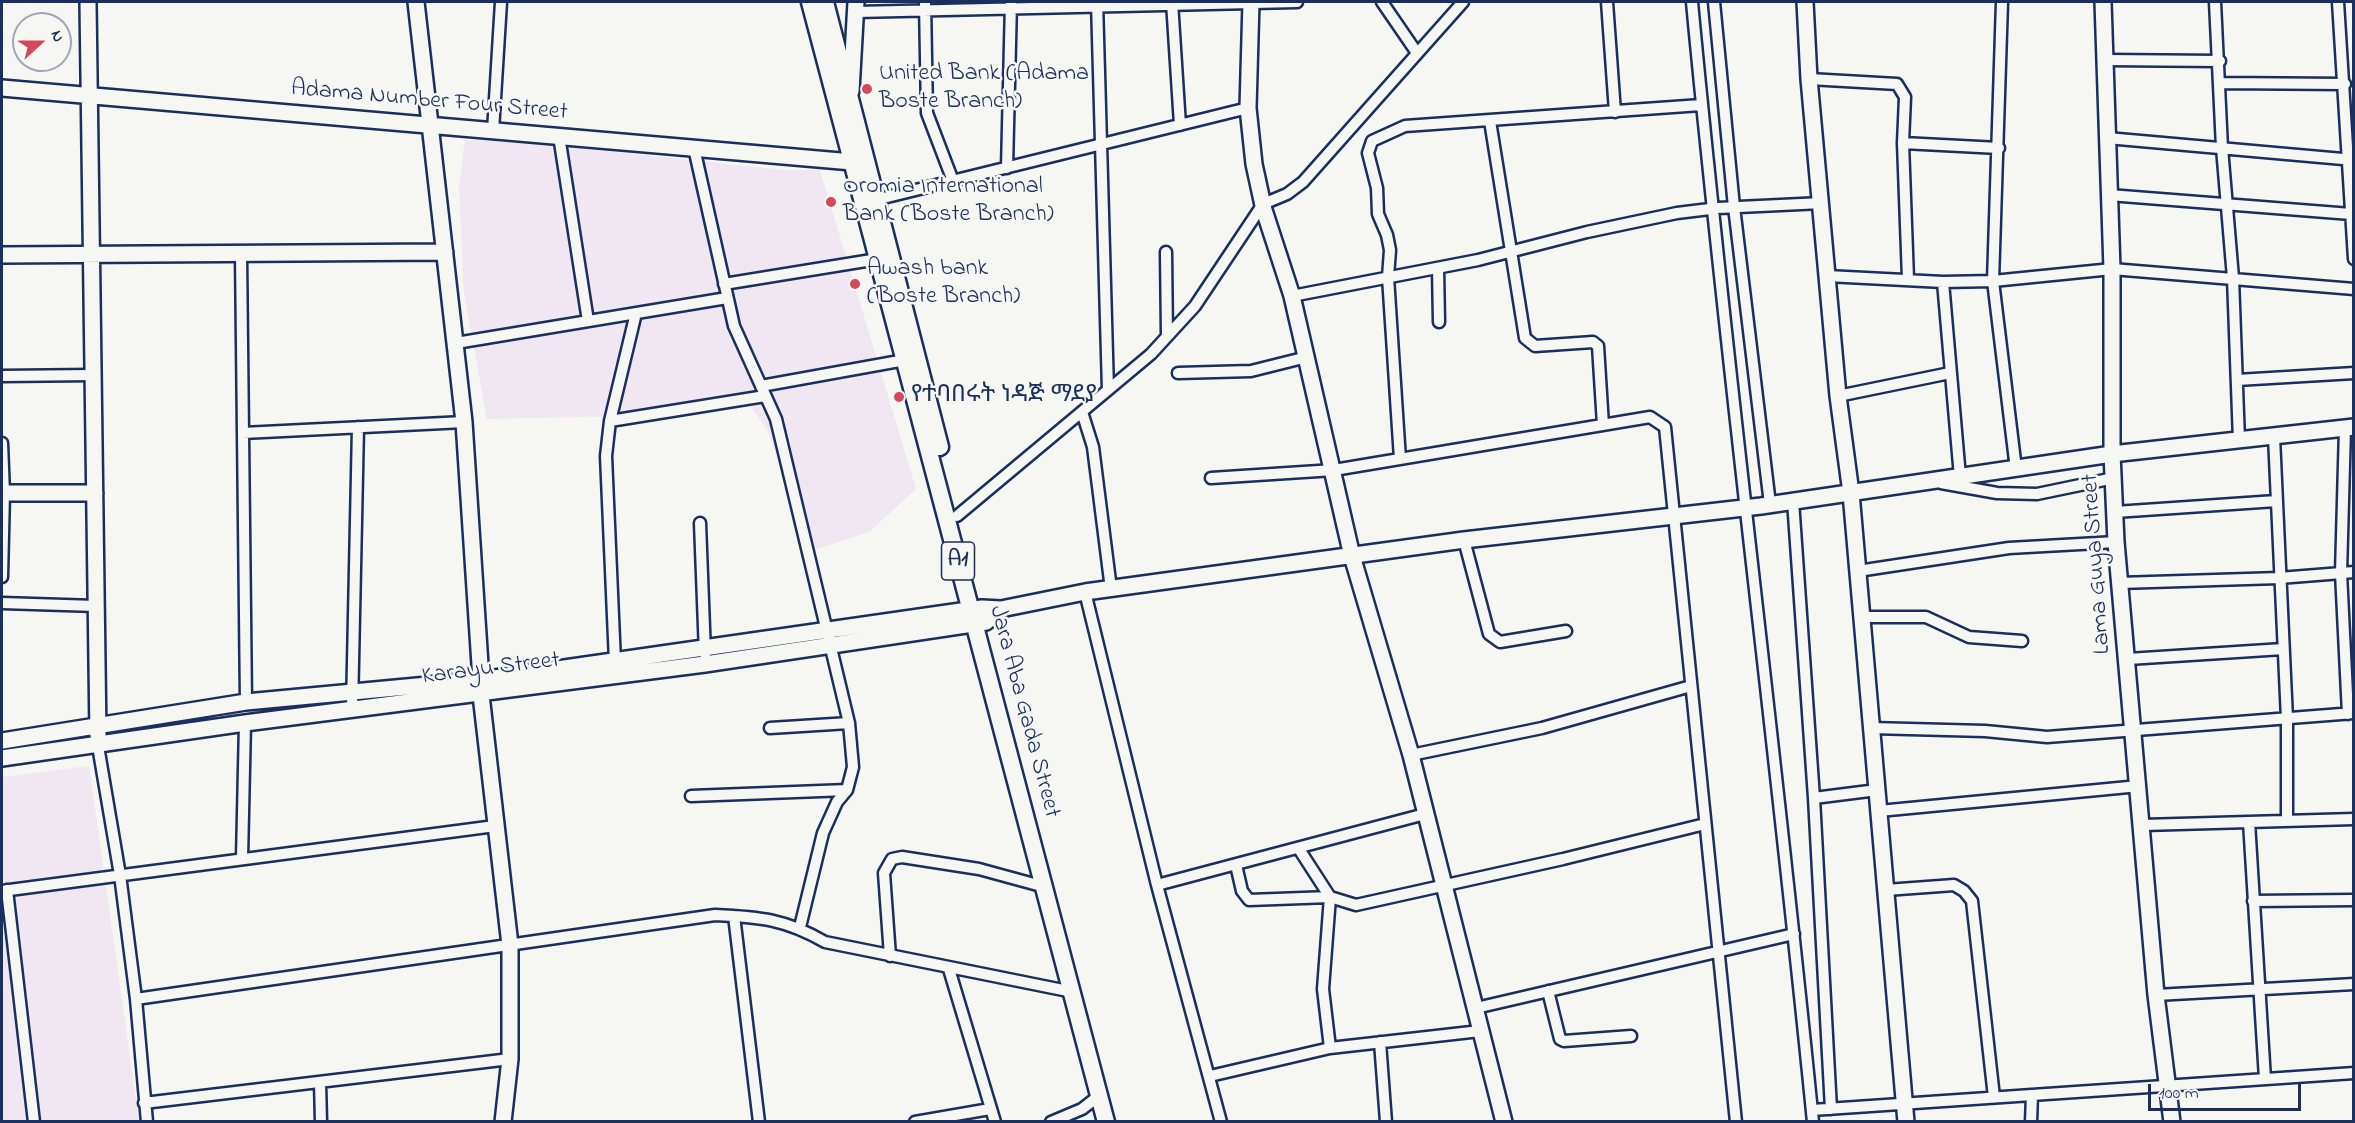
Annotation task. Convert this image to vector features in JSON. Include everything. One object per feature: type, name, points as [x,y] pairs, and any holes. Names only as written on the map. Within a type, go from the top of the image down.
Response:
[{"type":"main road","name":"Jara Aba Gada Street","points":[[810,2],[905,360],[978,616],[1115,1122]]},
{"type":"main road","name":"Jara Aba Gada Street","points":[[825,2],[957,516],[978,616],[1106,1122]]},
{"type":"street","points":[[88,2],[98,746],[120,875],[136,999],[147,1122]]},
{"type":"street","points":[[416,2],[464,422],[481,687],[510,945],[510,1059],[503,1122]]},
{"type":"street","points":[[493,131],[501,2]]},
{"type":"street","points":[[1251,2],[1248,108],[1254,164],[1263,207],[1292,296],[1352,556],[1411,755],[1504,1122]]},
{"type":"street","points":[[850,93],[856,7],[1297,2]]},
{"type":"street","points":[[1382,2],[1417,53]]},
{"type":"street","points":[[957,516],[1108,390],[1167,336],[1195,306],[1263,207],[1303,182],[1463,2]]},
{"type":"street","points":[[1607,2],[1615,112]]},
{"type":"street","points":[[1692,2],[1711,209],[1747,507],[1812,1116],[1832,1109],[2354,1073]]},
{"type":"street","points":[[1714,2],[1734,207],[1770,504]]},
{"type":"street","points":[[1804,2],[1838,396],[1851,493],[1906,1122]]},
{"type":"street","points":[[2002,2],[1993,281],[2016,469]]},
{"type":"street","name":"Lama Guya Street","points":[[2103,2],[2112,269],[2112,454],[2116,542],[2143,825],[2156,995],[2172,1122]]},
{"type":"street","points":[[2215,2],[2220,61],[2225,202],[2233,278],[2239,441]]},
{"type":"street","points":[[2338,2],[2348,48],[2345,84],[2350,108],[2351,214],[2354,259]]},
{"type":"street","points":[[1172,3],[1180,125]]},
{"type":"street","points":[[1097,4],[1099,145],[1108,390]]},
{"type":"street","points":[[1007,168],[1011,5]]},
{"type":"street","points":[[925,6],[927,113],[953,181]]},
{"type":"street","points":[[2105,60],[2220,61]]},
{"type":"street","points":[[1809,79],[1897,84],[1905,97],[1903,143],[1908,279]]},
{"type":"street","points":[[2220,83],[2345,84]]},
{"type":"street","name":"Adama Number Four Street","points":[[2,88],[852,162]]},
{"type":"street","points":[[1400,459],[1388,278],[1390,250],[1387,235],[1378,214],[1377,188],[1368,153],[1372,141],[1405,126],[1701,105]]},
{"type":"street","points":[[876,200],[1248,108]]},
{"type":"street","points":[[1490,121],[1525,338],[1535,346],[1593,342],[1598,346],[1603,425]]},
{"type":"street","points":[[559,136],[588,321]]},
{"type":"street","points":[[2107,138],[2351,160]]},
{"type":"street","points":[[1903,143],[1999,148]]},
{"type":"street","points":[[694,148],[734,326],[776,419],[849,723],[853,767],[847,790],[837,802],[823,833],[800,927]]},
{"type":"street","points":[[2109,195],[2225,202],[2351,214]]},
{"type":"street","points":[[1292,296],[1438,268],[1587,232],[1711,209],[1822,203]]},
{"type":"street","points":[[2,255],[445,252]]},
{"type":"street","points":[[1166,252],[1167,336]]},
{"type":"street","points":[[241,254],[246,702]]},
{"type":"street","points":[[724,284],[878,259]]},
{"type":"street","points":[[1438,268],[1439,322]]},
{"type":"street","points":[[1827,276],[1943,282],[1993,281],[2112,269],[2354,289]]},
{"type":"street","points":[[1943,282],[1960,477]]},
{"type":"street","points":[[456,343],[727,298]]},
{"type":"street","points":[[615,662],[606,456],[610,421],[636,313]]},
{"type":"street","points":[[1178,373],[1251,371],[1307,357]]},
{"type":"street","points":[[610,421],[905,360]]},
{"type":"street","points":[[1838,396],[1950,373]]},
{"type":"street","points":[[2237,380],[2354,373]]},
{"type":"street","points":[[2,376],[93,375]]},
{"type":"street","points":[[1082,412],[1093,447],[1111,589]]},
{"type":"street","points":[[1211,478],[1334,470],[1650,417],[1665,427],[1672,514],[1736,1122]]},
{"type":"street","points":[[243,433],[464,422]]},
{"type":"street","points":[[352,709],[358,427]]},
{"type":"street","points":[[978,616],[1084,592],[1464,540],[1793,501],[2112,454],[2349,428],[2341,573],[2351,713],[2047,736],[1985,730],[1871,728]]},
{"type":"street","points":[[2274,437],[2287,719],[2287,820]]},
{"type":"street","points":[[2,443],[2,577]]},
{"type":"street","points":[[1931,481],[1997,494],[2037,494],[2114,477]]},
{"type":"street","points":[[3,494],[95,493]]},
{"type":"street","points":[[1793,501],[1814,798],[1832,1109]]},
{"type":"street","points":[[2115,512],[2276,501]]},
{"type":"street","points":[[700,523],[705,657]]},
{"type":"street","points":[[1464,540],[1489,634],[1494,640],[1500,642],[1566,631]]},
{"type":"street","points":[[1858,571],[2009,548],[2116,542]]},
{"type":"street","points":[[2119,583],[2279,578],[2354,572]]},
{"type":"street","points":[[1084,592],[1157,885],[1221,1122]]},
{"type":"street","points":[[2,603],[96,606]]},
{"type":"street","name":"Karayu Street","points":[[2,758],[352,709],[615,662],[705,657],[826,630],[978,616]]},
{"type":"street","name":"Karayu Street","points":[[2,741],[246,702],[354,692],[481,687],[705,657],[829,645],[978,616]]},
{"type":"street","points":[[1862,617],[1926,617],[1969,636],[2022,641]]},
{"type":"street","points":[[2128,659],[2283,649]]},
{"type":"street","points":[[1411,755],[1542,728],[1691,687]]},
{"type":"street","points":[[242,858],[245,723]]},
{"type":"street","points":[[770,728],[849,723]]},
{"type":"street","points":[[1879,810],[2139,786]]},
{"type":"street","points":[[691,796],[847,790]]},
{"type":"street","points":[[1814,798],[1877,790]]},
{"type":"street","points":[[1157,885],[1425,814]]},
{"type":"street","points":[[2143,825],[2354,819]]},
{"type":"street","points":[[2248,822],[2265,1079]]},
{"type":"street","points":[[1236,865],[1242,891],[1250,900],[1330,897],[1356,905],[1705,824]]},
{"type":"street","points":[[34,1122],[4,891],[495,826]]},
{"type":"street","points":[[1299,849],[1330,897],[1323,989],[1330,1048]]},
{"type":"street","points":[[890,956],[884,873],[892,860],[902,856],[979,869],[1045,887]]},
{"type":"street","points":[[1886,890],[1954,885],[1964,891],[1972,901],[1994,1097]]},
{"type":"street","points":[[2253,901],[2354,900]]},
{"type":"street","points":[[136,999],[715,915],[767,918],[800,927],[825,942],[949,969],[1073,992]]},
{"type":"street","points":[[734,916],[759,1122]]},
{"type":"street","points":[[1476,1008],[1794,934]]},
{"type":"street","points":[[949,969],[995,1122]]},
{"type":"street","points":[[2156,995],[2354,984]]},
{"type":"street","points":[[1548,991],[1560,1039],[1564,1041],[1631,1036]]},
{"type":"street","points":[[1210,1076],[1330,1048],[1480,1031]]},
{"type":"street","points":[[1380,1042],[1386,1122]]},
{"type":"street","points":[[144,1103],[510,1059]]},
{"type":"street","points":[[320,1082],[321,1122]]},
{"type":"street","points":[[1051,1122],[1082,1108],[1100,1095]]},
{"type":"street","points":[[2031,1122],[2032,1095]]},
{"type":"street","points":[[915,1122],[990,1109]]},
{"type":"shaded area","points":[[465,140],[514,141],[782,170],[820,170],[916,489],[869,532],[809,552],[767,429],[745,399],[671,415],[487,419],[464,294],[459,187]]},
{"type":"shaded area","points":[[89,766],[139,1121],[2,1121],[2,777]]},
{"type":"place","name":"United Bank (Adama Boste Branch)","points":[[867,89]]},
{"type":"place","name":"Oromia International Bank (Boste Branch)","points":[[831,202]]},
{"type":"place","name":"Awash bank (Boste Branch)","points":[[855,284]]},
{"type":"place","name":"የተባበሩት ነዳጅ ማደያ","points":[[899,397]]}]
